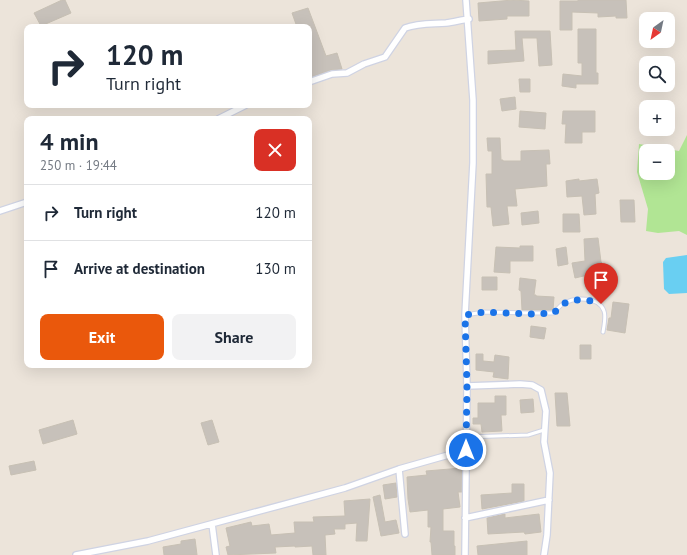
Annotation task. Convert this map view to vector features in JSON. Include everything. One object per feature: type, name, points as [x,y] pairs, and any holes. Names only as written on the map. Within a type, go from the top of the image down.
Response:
[{"type":"street","points":[[465,555],[467,386],[465,315],[473,155],[473,100],[469,19],[466,0]]},
{"type":"street","points":[[312,81],[332,74],[347,73],[364,64],[385,57],[405,28],[419,24],[448,23],[469,19]]},
{"type":"street","points":[[224,116],[240,108]]},
{"type":"street","points":[[0,211],[24,203]]},
{"type":"street","points":[[467,386],[520,384],[532,385],[541,390],[546,411],[544,442],[550,473],[547,535],[544,555]]},
{"type":"street","points":[[76,555],[148,541],[212,524],[345,488],[399,469],[466,450]]},
{"type":"street","points":[[399,469],[405,534]]},
{"type":"street","points":[[465,518],[549,500]]},
{"type":"street","points":[[212,524],[216,555]]},
{"type":"lane","points":[[465,315],[484,312],[531,314],[554,313],[562,304],[578,300],[592,300],[601,304],[605,312],[603,332]]},
{"type":"lane","points":[[466,437],[528,435],[544,430]]},
{"type":"green space","points":[[687,135],[687,235],[679,231],[658,233],[646,231],[648,209],[639,180],[675,180],[675,150],[679,151]]},
{"type":"green space","points":[[639,144],[639,179],[637,172]]},
{"type":"water","points":[[687,255],[687,293],[669,294],[664,289],[663,262],[666,258]]},
{"type":"building","points":[[65,0],[71,13],[46,24],[40,24],[34,13]]},
{"type":"building","points":[[513,0],[529,1],[529,16],[507,16],[507,19],[479,21],[478,3]]},
{"type":"building","points":[[626,0],[627,18],[616,18],[616,16],[598,17],[598,13],[572,12],[572,30],[560,30],[560,1]]},
{"type":"building","points":[[308,8],[326,56],[337,53],[342,69],[331,70],[312,77],[312,24],[296,24],[292,13]]},
{"type":"building","points":[[578,29],[596,29],[596,73],[598,73],[598,84],[576,84],[576,88],[562,86],[563,74],[582,76],[582,63],[578,63]]},
{"type":"building","points":[[515,31],[550,31],[552,65],[539,66],[537,38],[522,38],[524,61],[488,64],[488,51],[516,50]]},
{"type":"building","points":[[519,79],[530,79],[530,92],[520,92]]},
{"type":"building","points":[[515,97],[516,109],[502,111],[500,99]]},
{"type":"building","points":[[520,111],[546,113],[545,129],[519,127]]},
{"type":"building","points":[[563,111],[595,111],[595,132],[582,132],[582,143],[565,143],[566,124],[562,124]]},
{"type":"building","points":[[487,138],[500,138],[501,160],[503,161],[521,161],[521,151],[549,150],[550,164],[546,164],[547,186],[515,189],[517,206],[507,206],[509,224],[493,226],[491,207],[487,207],[486,174],[492,174],[492,151],[488,151]]},
{"type":"building","points":[[579,179],[579,181],[597,179],[599,193],[595,194],[596,214],[584,215],[582,196],[567,197],[566,181]]},
{"type":"building","points":[[620,200],[634,200],[635,222],[621,222]]},
{"type":"building","points":[[538,211],[539,223],[522,225],[521,213]]},
{"type":"building","points":[[563,214],[579,214],[580,232],[563,232]]},
{"type":"building","points":[[598,238],[602,263],[600,277],[588,275],[575,278],[572,263],[585,261],[584,239]]},
{"type":"building","points":[[520,246],[533,246],[533,261],[510,261],[510,273],[494,272],[496,247],[520,248]]},
{"type":"building","points":[[566,247],[568,264],[558,266],[556,249]]},
{"type":"building","points":[[482,277],[497,277],[497,290],[482,290]]},
{"type":"building","points":[[520,278],[536,280],[534,295],[554,297],[553,310],[522,310],[521,291],[519,290]]},
{"type":"building","points":[[613,302],[629,304],[625,333],[607,330],[609,318],[611,318]]},
{"type":"building","points":[[531,326],[546,328],[544,339],[530,337]]},
{"type":"building","points":[[580,345],[591,345],[591,359],[580,359]]},
{"type":"building","points":[[476,354],[483,354],[483,361],[494,362],[495,355],[509,357],[508,379],[493,377],[494,372],[476,370]]},
{"type":"building","points":[[555,393],[567,393],[570,426],[557,426]]},
{"type":"building","points":[[495,396],[506,396],[506,415],[501,415],[502,431],[482,432],[481,424],[473,424],[473,418],[478,418],[478,403],[495,403]]},
{"type":"building","points":[[533,399],[534,412],[521,413],[520,400]]},
{"type":"building","points":[[73,420],[77,434],[43,444],[39,430]]},
{"type":"building","points":[[212,420],[219,442],[208,445],[201,423]]},
{"type":"building","points":[[34,461],[36,470],[11,475],[9,466]]},
{"type":"building","points":[[462,468],[462,492],[458,492],[460,507],[443,509],[443,531],[454,531],[455,555],[432,555],[430,542],[431,527],[428,527],[428,510],[410,512],[407,477],[427,475],[426,471]]},
{"type":"building","points":[[396,483],[397,497],[385,499],[383,485]]},
{"type":"building","points":[[512,484],[524,484],[524,501],[482,509],[481,495],[512,493]]},
{"type":"building","points":[[380,495],[385,522],[396,520],[399,533],[381,536],[373,497]]},
{"type":"building","points":[[370,499],[367,541],[356,541],[357,523],[345,524],[345,529],[334,529],[335,534],[325,535],[326,555],[313,555],[312,546],[295,546],[275,547],[276,553],[228,555],[226,547],[230,546],[226,528],[251,522],[252,526],[269,524],[271,535],[295,533],[294,522],[314,522],[313,517],[345,516],[344,501]]},
{"type":"building","points":[[505,514],[505,518],[539,514],[541,532],[525,534],[524,532],[488,534],[487,518]]},
{"type":"building","points":[[195,539],[197,555],[164,555],[163,547],[181,544],[181,541]]},
{"type":"building","points":[[527,541],[527,555],[478,555],[477,546]]},
{"type":"route","points":[[466,450],[467,386],[465,315],[484,312],[531,314],[554,313],[562,304],[578,300],[592,300],[601,304]]}]
